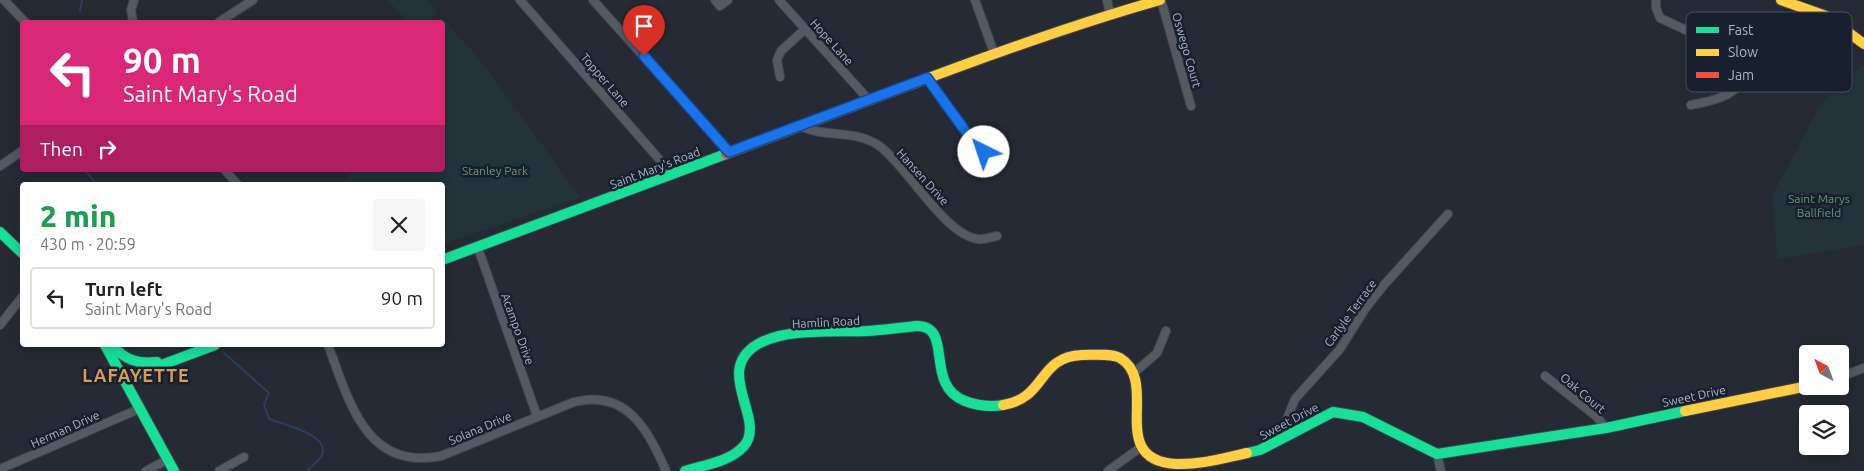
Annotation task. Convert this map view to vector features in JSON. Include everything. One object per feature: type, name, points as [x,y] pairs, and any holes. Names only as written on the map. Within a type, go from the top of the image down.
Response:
[{"type":"street","points":[[4,0],[23,20]]},
{"type":"street","points":[[132,20],[130,10],[134,0]]},
{"type":"street","points":[[222,20],[253,0]]},
{"type":"street","name":"Topper Lane","points":[[520,0],[673,175]]},
{"type":"street","points":[[594,0],[729,152]]},
{"type":"street","points":[[715,0],[720,6],[728,0]]},
{"type":"street","name":"Hope Lane","points":[[779,0],[868,99]]},
{"type":"street","points":[[974,0],[994,53]]},
{"type":"street","points":[[1107,0],[1110,14]]},
{"type":"street","name":"Saint Mary's Road","points":[[445,259],[994,53],[1110,14],[1161,0]]},
{"type":"street","name":"Oswego Court","points":[[1161,0],[1191,106]]},
{"type":"street","points":[[1656,0],[1656,8],[1660,18],[1686,30]]},
{"type":"street","points":[[1781,0],[1815,12]]},
{"type":"street","points":[[780,77],[777,60],[781,51],[805,29]]},
{"type":"street","points":[[1852,35],[1864,44]]},
{"type":"street","points":[[927,78],[966,132],[984,152]]},
{"type":"street","points":[[1690,105],[1733,92]]},
{"type":"street","name":"Hansen Drive","points":[[800,126],[810,131],[848,134],[878,145],[891,156],[922,194],[956,229],[978,240],[997,236]]},
{"type":"street","points":[[0,166],[20,152]]},
{"type":"street","points":[[226,172],[235,182]]},
{"type":"street","name":"Carlyle Terrace","points":[[1290,433],[1287,419],[1296,399],[1344,343],[1365,309],[1448,214]]},
{"type":"street","points":[[0,232],[20,252]]},
{"type":"street","name":"Acampo Drive","points":[[478,248],[537,416]]},
{"type":"street","points":[[0,325],[20,300]]},
{"type":"street","name":"Hamlin Road","points":[[685,471],[732,455],[740,449],[749,435],[749,416],[737,381],[742,363],[753,348],[764,342],[800,334],[871,332],[922,325],[933,332],[937,340],[941,376],[948,392],[956,398],[987,406],[1005,405],[1022,400],[1038,386],[1048,367],[1060,358],[1069,356],[1119,357],[1136,372]]},
{"type":"street","points":[[1108,471],[1141,447],[1136,429],[1138,386],[1136,372],[1157,353],[1166,332]]},
{"type":"street","points":[[106,347],[174,471]]},
{"type":"street","points":[[114,347],[125,359],[139,364],[180,359]]},
{"type":"street","points":[[124,379],[210,347]]},
{"type":"street","name":"Solana Drive","points":[[329,347],[353,411],[362,427],[385,449],[401,456],[418,459],[441,456],[537,416],[584,400],[604,401],[617,405],[631,413],[642,424],[666,471]]},
{"type":"street","points":[[1849,374],[1864,368]]},
{"type":"street","name":"Oak Court","points":[[1545,376],[1596,416],[1606,428]]},
{"type":"street","name":"Sweet Drive","points":[[1141,447],[1156,459],[1174,464],[1195,464],[1260,450],[1333,412],[1363,417],[1437,454],[1606,428],[1799,387]]},
{"type":"street","name":"Herman Drive","points":[[0,470],[139,409]]},
{"type":"street","points":[[1437,454],[1441,471]]},
{"type":"street","points":[[219,471],[244,457]]},
{"type":"street","points":[[146,471],[167,460]]},
{"type":"green space","points":[[388,0],[426,0],[438,13],[429,20],[405,20]]},
{"type":"green space","name":"Stanley Park","points":[[445,20],[480,60],[580,197],[445,243],[445,182],[341,182],[353,172],[445,172]]},
{"type":"green space","name":"Saint Marys Ballfield","points":[[1864,64],[1864,245],[1777,259],[1773,194],[1819,107],[1835,92],[1852,92],[1852,75]]},
{"type":"green space","points":[[122,347],[184,347],[147,356],[126,351]]},
{"type":"waterway","points":[[80,11],[82,0]]},
{"type":"waterway","points":[[87,172],[95,182]]},
{"type":"waterway","points":[[224,353],[269,393],[264,405],[269,419],[294,427],[320,442],[323,449],[321,457],[307,471]]},
{"type":"traffic: fast","points":[[445,259],[726,154]]},
{"type":"traffic: fast","points":[[0,232],[20,251]]},
{"type":"traffic: fast","points":[[685,471],[732,456],[744,446],[749,435],[749,422],[739,381],[740,368],[745,355],[758,344],[782,335],[811,332],[873,331],[916,326],[928,328],[934,335],[938,345],[941,370],[945,382],[952,393],[965,401],[975,404],[1003,405]]},
{"type":"traffic: fast","points":[[106,347],[174,471]]},
{"type":"traffic: fast","points":[[114,347],[132,360],[157,362]]},
{"type":"traffic: fast","points":[[124,379],[210,347]]},
{"type":"traffic: fast","points":[[1247,453],[1260,450],[1333,412],[1363,417],[1437,454],[1606,428],[1685,411]]},
{"type":"traffic: slow","points":[[910,85],[1034,40],[1160,0]]},
{"type":"traffic: slow","points":[[1781,0],[1815,12]]},
{"type":"traffic: slow","points":[[1852,35],[1864,44]]},
{"type":"traffic: slow","points":[[1003,405],[1028,395],[1049,370],[1067,357],[1112,355],[1120,358],[1131,369],[1136,384],[1138,435],[1143,449],[1155,459],[1185,464],[1212,461],[1247,453]]},
{"type":"traffic: slow","points":[[1685,411],[1799,388]]},
{"type":"traffic: jam","points":[[726,154],[910,85]]},
{"type":"district","name":"LAFAYETTE","points":[[136,375]]},
{"type":"route","points":[[644,56],[729,152],[927,78],[966,132],[984,152]]}]
